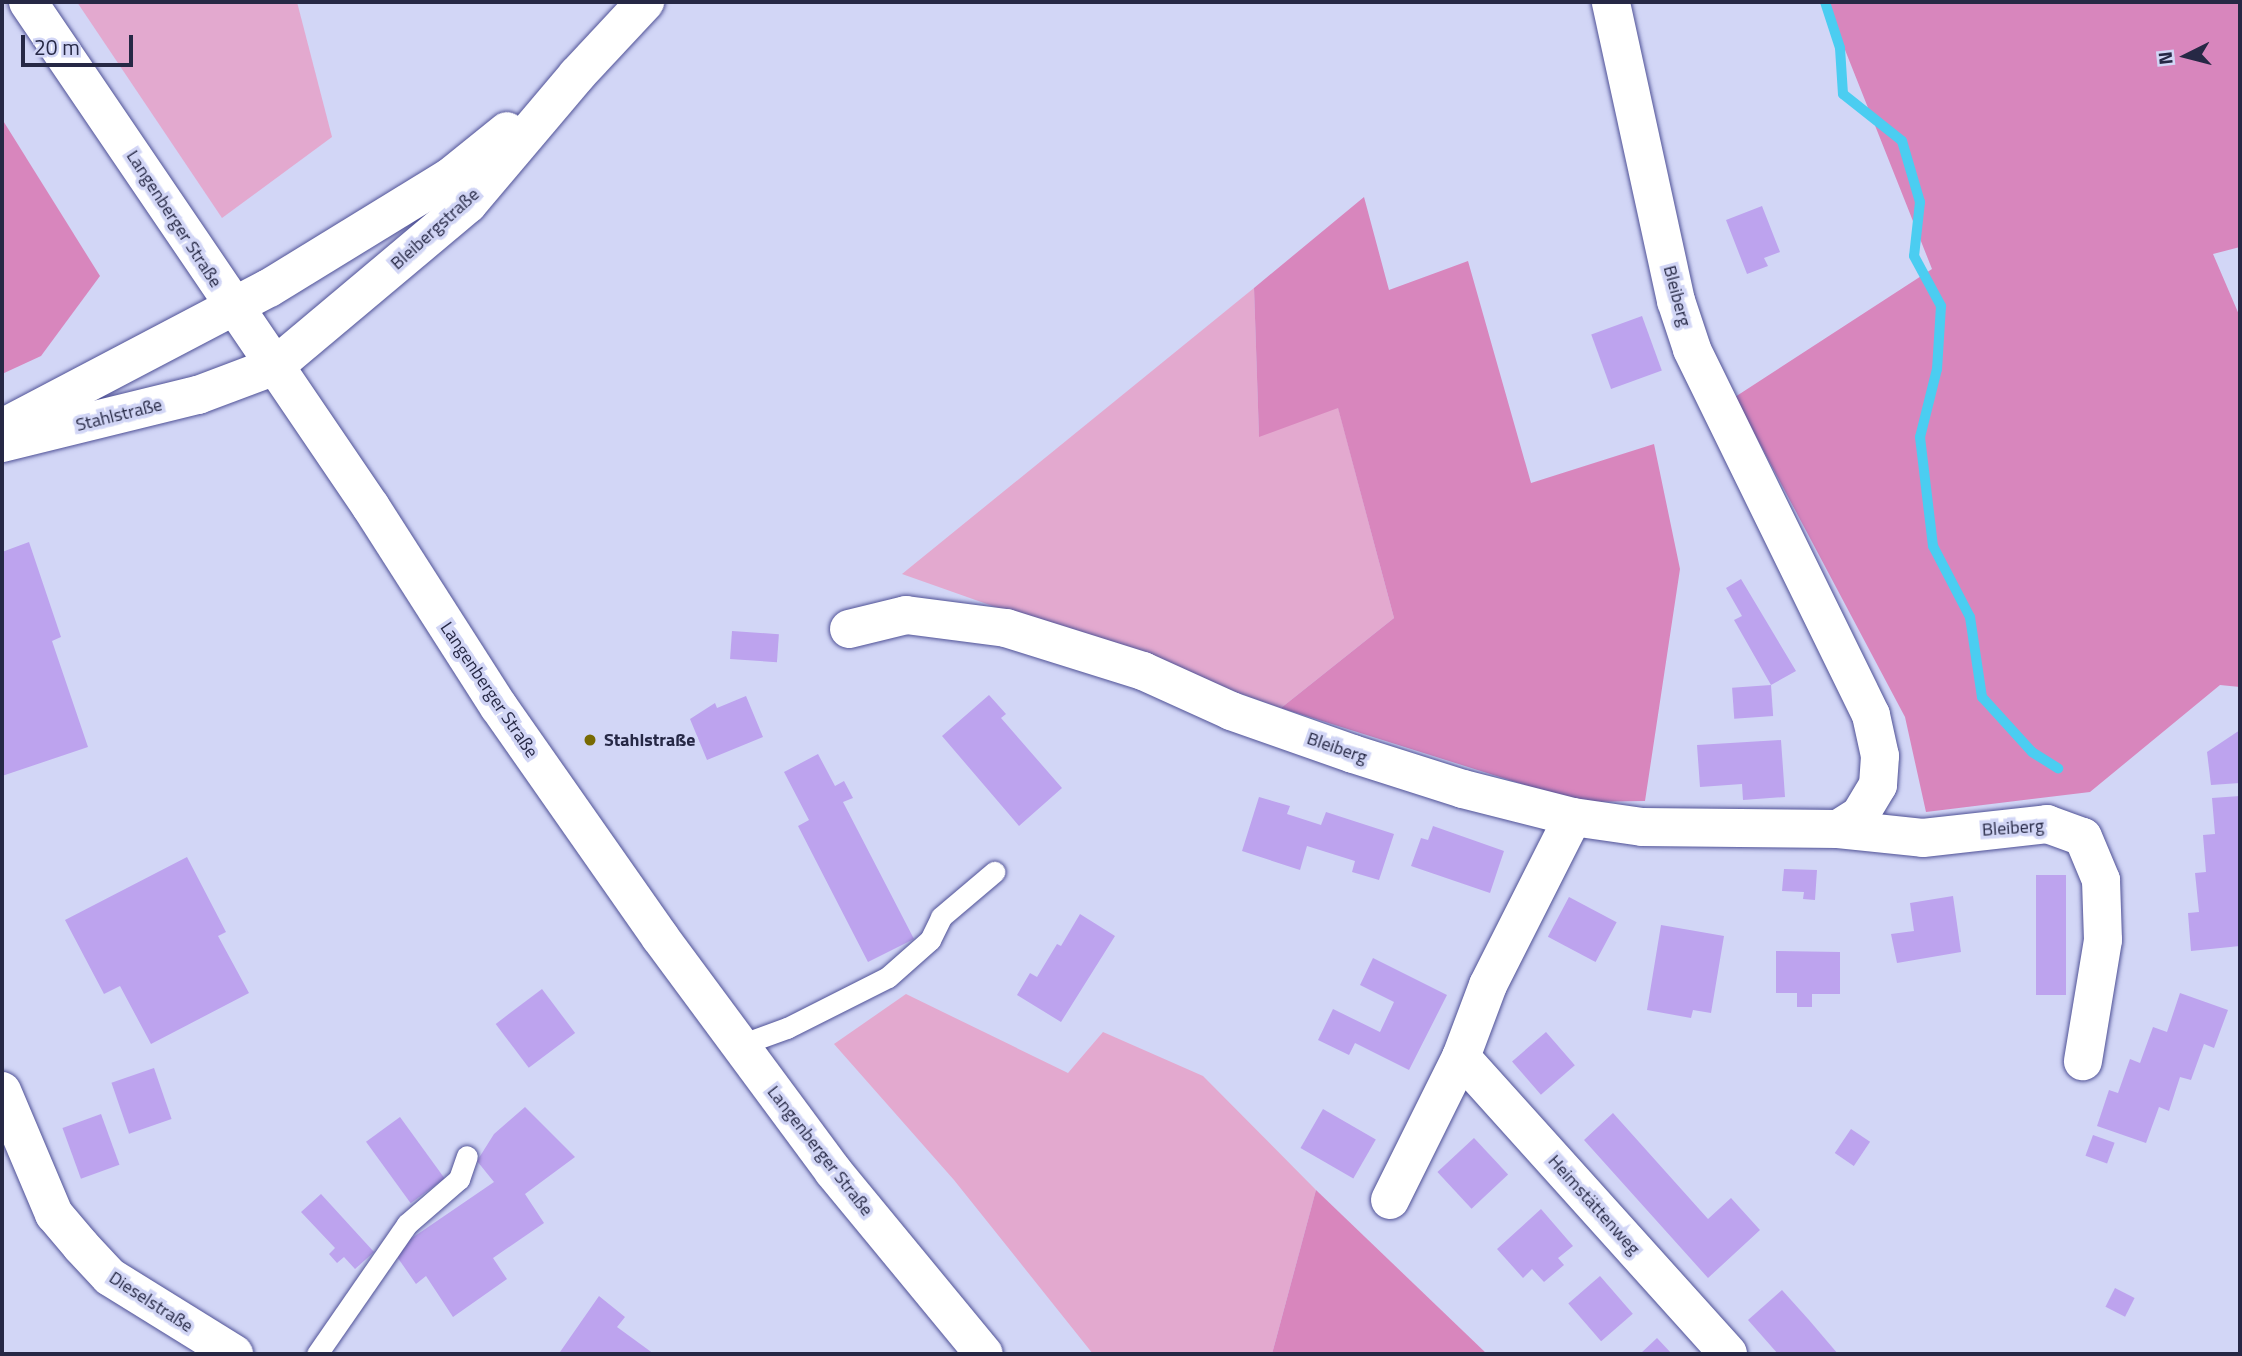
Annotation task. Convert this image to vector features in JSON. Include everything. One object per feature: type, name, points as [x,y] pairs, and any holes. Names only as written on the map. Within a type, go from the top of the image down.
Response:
[{"type":"street","name":"Langenberger Straße","points":[[29,2],[231,306],[275,366],[499,707],[833,1171],[984,1354]]},
{"type":"street","name":"Bleibergstraße","points":[[275,366],[468,204],[577,75],[645,2]]},
{"type":"street","name":"Bleiberg","points":[[1611,2],[1676,302],[1692,349],[1871,715],[1880,756],[1878,785],[1860,815],[1838,828]]},
{"type":"street","name":"Bleibergstraße","points":[[231,306],[450,177],[577,75]]},
{"type":"street","name":"Stahlstraße","points":[[2,428],[231,306]]},
{"type":"street","name":"Stahlstraße","points":[[2,443],[198,395],[275,366]]},
{"type":"street","name":"Bleiberg","points":[[849,629],[906,615],[1006,628],[1143,671],[1231,710],[1353,754],[1463,789],[1573,817],[1642,827],[1838,828],[1923,838],[2048,824],[2083,837],[2101,880],[2103,940],[2083,1061]]},
{"type":"street","points":[[1390,1200],[1461,1056],[1488,985],[1573,817]]},
{"type":"street","name":"Heimstättenweg","points":[[1461,1056],[1728,1354]]},
{"type":"street","name":"Dieselstraße","points":[[2,1091],[54,1214],[81,1247],[110,1277],[233,1354]]},
{"type":"lane","points":[[740,1045],[786,1028],[888,977],[930,940],[941,917],[994,872]]},
{"type":"lane","points":[[317,1354],[407,1223],[459,1179],[467,1156]]},
{"type":"shaded area","points":[[77,2],[297,2],[332,137],[222,218]]},
{"type":"shaded area","points":[[1826,2],[2240,2],[2240,247],[2213,254],[2240,317],[2240,687],[2220,685],[2090,792],[1926,812],[1905,717],[1735,397],[1932,269]]},
{"type":"shaded area","points":[[2,119],[100,276],[41,356],[2,374]]},
{"type":"shaded area","points":[[1364,197],[1389,290],[1468,261],[1531,483],[1654,444],[1680,569],[1645,801],[1579,802],[1281,708],[1394,618],[1338,408],[1259,437],[1254,288]]},
{"type":"shaded area","points":[[1254,288],[1259,436],[1338,407],[1394,618],[1281,708],[902,574]]},
{"type":"shaded area","points":[[906,994],[1068,1073],[1103,1032],[1203,1076],[1316,1190],[1272,1354],[1093,1354],[954,1180],[834,1044]]},
{"type":"shaded area","points":[[1316,1190],[1487,1354],[1272,1354]]},
{"type":"building","points":[[1762,206],[1780,252],[1764,258],[1768,266],[1747,274],[1726,220]]},
{"type":"building","points":[[1642,316],[1662,371],[1611,389],[1591,334]]},
{"type":"building","points":[[29,542],[61,637],[52,641],[88,747],[2,776],[2,552]]},
{"type":"building","points":[[1741,579],[1796,671],[1771,685],[1734,620],[1742,616],[1726,588]]},
{"type":"building","points":[[732,631],[779,634],[777,662],[730,659]]},
{"type":"building","points":[[1771,685],[1773,716],[1734,719],[1732,688]]},
{"type":"building","points":[[989,695],[1006,714],[1001,718],[1062,788],[1019,826],[942,736]]},
{"type":"building","points":[[746,696],[763,737],[707,760],[690,719],[715,703],[717,708]]},
{"type":"building","points":[[2240,730],[2240,783],[2211,785],[2207,752]]},
{"type":"building","points":[[1781,740],[1785,797],[1743,800],[1742,784],[1700,787],[1697,745]]},
{"type":"building","points":[[818,754],[835,786],[844,781],[853,798],[843,802],[914,939],[868,962],[798,826],[809,820],[784,772]]},
{"type":"building","points":[[2240,796],[2240,946],[2191,951],[2188,913],[2199,912],[2195,873],[2206,872],[2203,835],[2215,834],[2212,798]]},
{"type":"building","points":[[1259,797],[1290,806],[1287,814],[1321,825],[1326,812],[1394,834],[1379,880],[1352,872],[1355,861],[1307,846],[1300,870],[1242,851]]},
{"type":"building","points":[[1433,826],[1504,851],[1490,893],[1411,866],[1421,838],[1428,840]]},
{"type":"building","points":[[187,857],[226,932],[218,936],[249,993],[151,1044],[120,986],[104,994],[65,920]]},
{"type":"building","points":[[1784,869],[1817,870],[1815,900],[1803,899],[1804,892],[1782,891]]},
{"type":"building","points":[[2036,875],[2066,875],[2066,995],[2036,995]]},
{"type":"building","points":[[1953,896],[1961,952],[1897,963],[1891,934],[1914,931],[1910,903]]},
{"type":"building","points":[[1569,897],[1617,922],[1596,962],[1548,937]]},
{"type":"building","points":[[1080,914],[1115,936],[1061,1022],[1017,995],[1030,973],[1037,977],[1057,944],[1061,946]]},
{"type":"building","points":[[1661,925],[1724,936],[1711,1013],[1693,1010],[1691,1018],[1647,1010]]},
{"type":"building","points":[[1776,951],[1840,952],[1840,994],[1812,994],[1812,1007],[1797,1007],[1797,993],[1776,993]]},
{"type":"building","points":[[1373,958],[1447,995],[1409,1070],[1355,1043],[1349,1055],[1318,1040],[1333,1009],[1380,1032],[1394,1002],[1360,985]]},
{"type":"building","points":[[542,989],[575,1033],[529,1068],[496,1024]]},
{"type":"building","points":[[2180,993],[2228,1010],[2214,1048],[2204,1044],[2191,1080],[2180,1077],[2169,1111],[2159,1107],[2146,1143],[2097,1126],[2109,1090],[2118,1093],[2130,1059],[2140,1063],[2153,1027],[2167,1032]]},
{"type":"building","points":[[1546,1032],[1575,1065],[1541,1095],[1512,1062]]},
{"type":"building","points":[[154,1068],[172,1119],[129,1134],[111,1083]]},
{"type":"building","points":[[525,1107],[575,1157],[525,1194],[544,1223],[493,1258],[507,1279],[453,1317],[426,1276],[416,1284],[393,1251],[494,1182],[477,1161],[494,1134]]},
{"type":"building","points":[[1323,1109],[1376,1140],[1353,1178],[1300,1148]]},
{"type":"building","points":[[1613,1113],[1708,1219],[1731,1198],[1760,1230],[1708,1278],[1584,1140]]},
{"type":"building","points":[[101,1114],[119,1165],[81,1179],[62,1128]]},
{"type":"building","points":[[400,1117],[445,1178],[411,1203],[366,1142]]},
{"type":"building","points":[[1851,1129],[1870,1142],[1854,1166],[1835,1153]]},
{"type":"building","points":[[2093,1135],[2115,1143],[2107,1164],[2085,1156]]},
{"type":"building","points":[[1474,1138],[1508,1175],[1472,1209],[1437,1172]]},
{"type":"building","points":[[321,1194],[374,1252],[355,1269],[344,1257],[337,1263],[329,1254],[335,1248],[301,1212]]},
{"type":"building","points":[[1541,1209],[1573,1246],[1558,1258],[1564,1265],[1544,1282],[1532,1269],[1523,1278],[1497,1249]]},
{"type":"building","points":[[1600,1276],[1633,1314],[1601,1341],[1568,1304]]},
{"type":"building","points":[[2115,1288],[2135,1298],[2125,1317],[2105,1307]]},
{"type":"building","points":[[1782,1290],[1838,1354],[1778,1354],[1748,1320]]},
{"type":"building","points":[[599,1296],[625,1317],[617,1327],[654,1354],[560,1352]]},
{"type":"building","points":[[1657,1338],[1672,1354],[1640,1354]]},
{"type":"waterway","points":[[1825,2],[1840,48],[1843,94],[1902,141],[1920,202],[1914,256],[1941,306],[1937,369],[1920,437],[1933,546],[1970,617],[1982,697],[2032,752],[2058,768]]},
{"type":"place","name":"Stahlstraße","points":[[590,740]]}]
